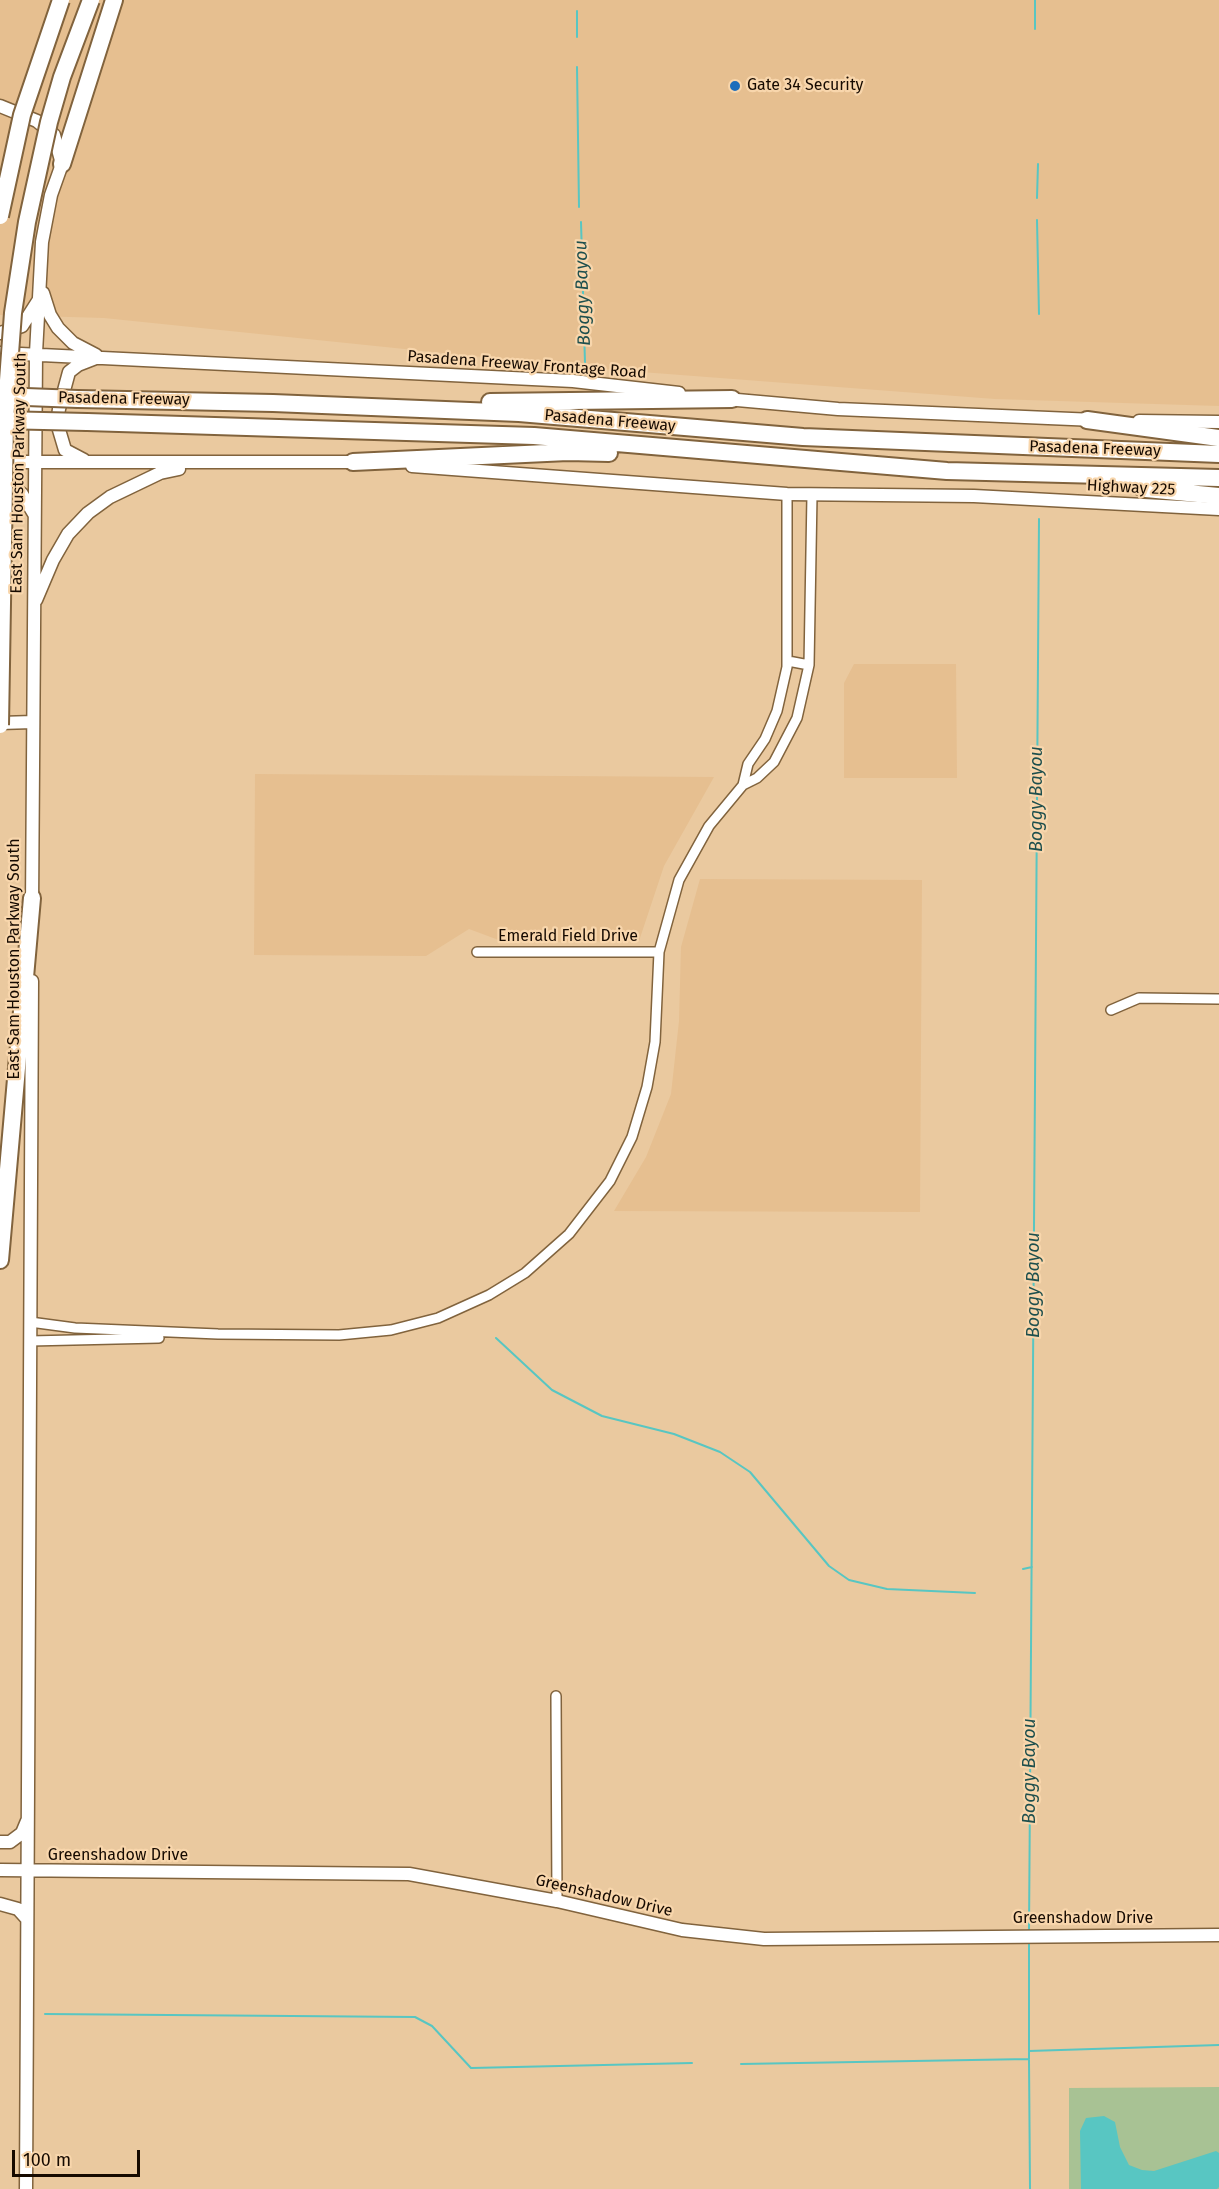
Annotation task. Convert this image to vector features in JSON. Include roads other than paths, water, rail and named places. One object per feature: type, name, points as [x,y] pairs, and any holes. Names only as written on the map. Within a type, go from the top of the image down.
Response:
[{"type":"highway","points":[[0,216],[22,115],[62,0]]},
{"type":"highway","points":[[0,724],[5,421],[14,313],[27,222],[49,122],[62,77],[91,0]]},
{"type":"highway","points":[[62,164],[114,0]]},
{"type":"highway","name":"Pasadena Freeway","points":[[0,396],[273,402],[519,413],[803,437],[1219,454]]},
{"type":"highway","points":[[273,402],[732,399]]},
{"type":"highway","name":"Pasadena Freeway","points":[[0,420],[534,436],[947,471],[1219,478]]},
{"type":"highway","points":[[1087,420],[1219,438]]},
{"type":"highway","points":[[352,462],[567,452],[641,455],[684,450]]},
{"type":"highway","points":[[1115,475],[1146,489],[1219,496]]},
{"type":"highway","points":[[0,1260],[32,898]]},
{"type":"main road","points":[[0,105],[37,121],[54,135],[62,164]]},
{"type":"main road","name":"East Sam Houston Parkway South","points":[[26,2189],[36,353],[42,242],[51,195],[62,164]]},
{"type":"main road","points":[[40,282],[50,315],[58,328],[73,343],[99,357]]},
{"type":"main road","points":[[0,333],[22,326],[39,299]]},
{"type":"main road","name":"Pasadena Freeway Frontage Road","points":[[0,353],[573,381],[838,409],[1087,420]]},
{"type":"main road","points":[[96,464],[75,457],[65,450],[57,423],[69,372],[78,365],[99,357]]},
{"type":"main road","points":[[1087,420],[1219,422]]},
{"type":"main road","points":[[0,462],[96,464],[352,462],[812,495]]},
{"type":"main road","points":[[33,607],[53,560],[68,534],[88,513],[110,497],[160,473],[214,464]]},
{"type":"main road","points":[[0,486],[12,487],[22,494],[34,515]]},
{"type":"main road","name":"Highway 225","points":[[812,495],[1041,500],[1219,509]]},
{"type":"main road","points":[[0,724],[33,722]]},
{"type":"main road","points":[[0,1842],[10,1842],[22,1833],[27,1821]]},
{"type":"main road","name":"Greenshadow Drive","points":[[0,1870],[409,1874],[557,1900],[682,1930],[764,1939],[1219,1936]]},
{"type":"main road","points":[[0,1904],[18,1909],[27,1919]]},
{"type":"street","points":[[743,785],[748,764],[765,739],[777,711],[788,661],[787,494]]},
{"type":"street","points":[[30,1341],[218,1334],[358,1334],[406,1327],[471,1305],[508,1284],[540,1261],[569,1234],[592,1208],[610,1181],[632,1137],[647,1087],[654,1053],[659,952],[674,894],[689,860],[709,826],[743,785],[766,771],[783,748],[797,718],[809,664],[812,495]]},
{"type":"street","points":[[788,661],[809,664]]},
{"type":"street","name":"Emerald Field Drive","points":[[477,952],[659,952]]},
{"type":"street","points":[[1111,1010],[1139,998],[1219,999]]},
{"type":"street","points":[[30,1322],[75,1328],[218,1334]]},
{"type":"street","points":[[556,1696],[557,1900]]},
{"type":"water","points":[[1104,2116],[1115,2122],[1120,2147],[1129,2165],[1142,2170],[1154,2171],[1216,2151],[1219,2153],[1219,2187],[1217,2189],[1081,2189],[1080,2131],[1086,2118]]},
{"type":"waterway","name":"Boggy Bayou","points":[[1035,0],[1035,29]]},
{"type":"waterway","name":"Boggy Bayou","points":[[577,11],[577,37]]},
{"type":"waterway","name":"Boggy Bayou","points":[[577,67],[579,207]]},
{"type":"waterway","name":"Boggy Bayou","points":[[1037,198],[1038,164]]},
{"type":"waterway","name":"Boggy Bayou","points":[[1037,220],[1039,314]]},
{"type":"waterway","name":"Boggy Bayou","points":[[581,222],[585,363]]},
{"type":"waterway","name":"Boggy Bayou","points":[[1029,1931],[1039,519]]},
{"type":"waterway","points":[[496,1338],[552,1390],[602,1416],[674,1434],[720,1452],[750,1472],[829,1566],[849,1580],[887,1589],[975,1593]]},
{"type":"waterway","points":[[1023,1569],[1032,1567]]},
{"type":"waterway","name":"Boggy Bayou","points":[[1029,1940],[1029,2051]]},
{"type":"waterway","points":[[45,2014],[415,2017],[432,2026],[471,2068],[692,2063]]},
{"type":"waterway","points":[[741,2064],[1029,2059],[1029,2051],[1219,2045]]},
{"type":"waterway","points":[[1029,2060],[1030,2189]]},
{"type":"place","name":"Gate 34 Security","points":[[735,86]]}]
